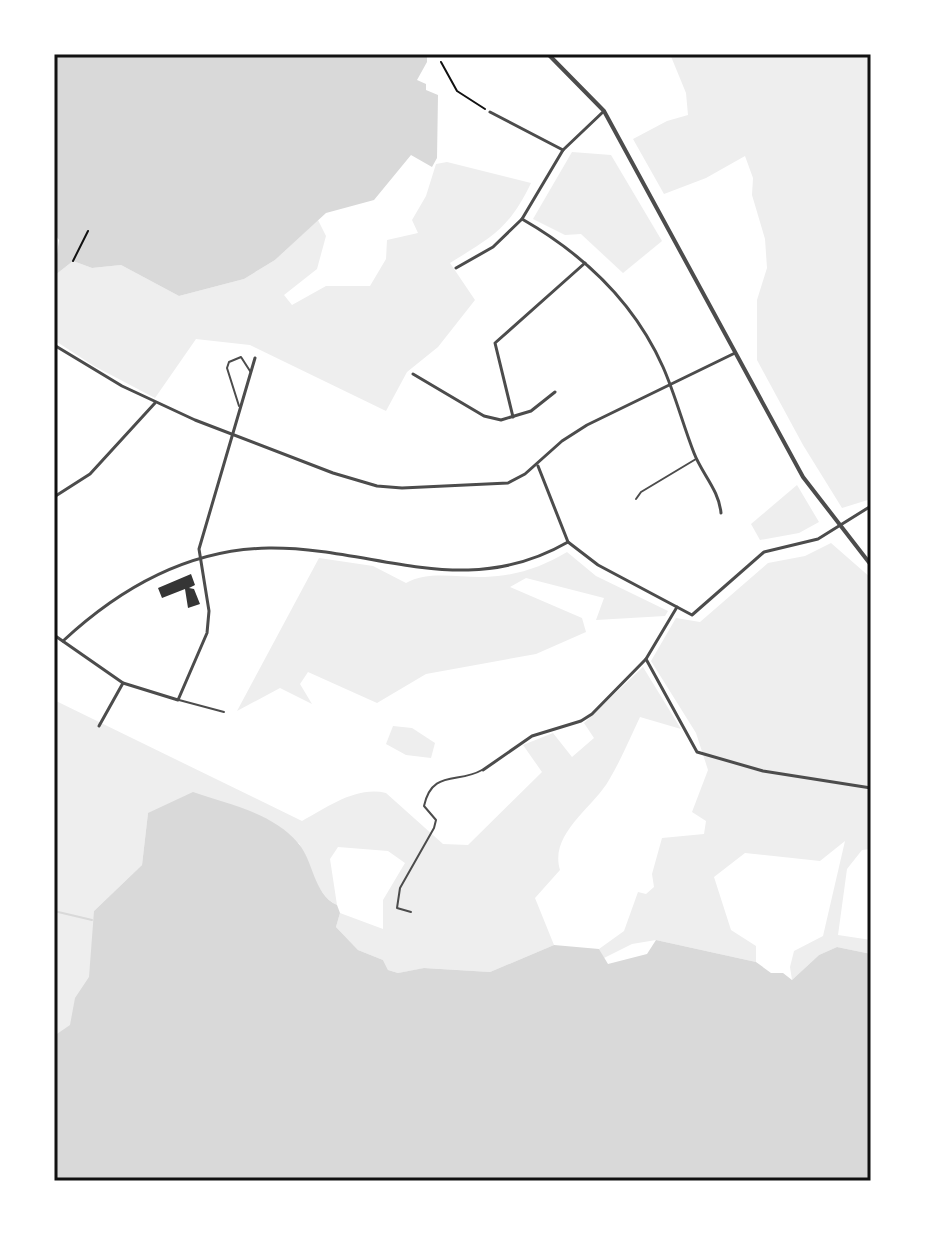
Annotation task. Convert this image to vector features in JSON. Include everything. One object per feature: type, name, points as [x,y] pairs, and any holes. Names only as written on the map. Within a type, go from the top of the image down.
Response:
[{"type":"street","points":[[548,54],[604,111],[803,477],[838,527],[871,565]]},
{"type":"street","points":[[456,268],[493,247],[522,219],[563,150],[604,111]]},
{"type":"street","points":[[490,112],[563,150]]},
{"type":"street","points":[[522,219],[560,241],[585,263],[622,300],[644,331],[669,386],[696,459],[720,499],[721,513]]},
{"type":"street","points":[[513,417],[495,355],[495,343],[585,263]]},
{"type":"street","points":[[54,345],[155,403],[333,473],[384,487],[498,485],[525,474],[562,441],[587,425],[736,353]]},
{"type":"street","points":[[54,635],[123,683],[178,700],[207,633],[209,611],[200,558],[204,525],[255,358]]},
{"type":"street","points":[[413,374],[484,416],[501,420],[531,411],[555,392]]},
{"type":"street","points":[[54,497],[90,474],[155,403]]},
{"type":"street","points":[[538,464],[568,542],[598,565],[692,615],[764,552],[818,539],[871,506]]},
{"type":"street","points":[[63,641],[131,586],[200,558],[270,548],[440,569],[490,570],[537,560],[568,542]]},
{"type":"street","points":[[483,770],[532,736],[581,721],[592,714],[646,659],[677,607]]},
{"type":"street","points":[[646,659],[697,752],[763,771],[871,788]]},
{"type":"street","points":[[99,726],[123,683]]},
{"type":"lane","points":[[240,409],[227,368],[229,362],[241,357],[251,372]]},
{"type":"lane","points":[[636,499],[641,492],[696,459]]},
{"type":"lane","points":[[178,700],[224,712]]},
{"type":"lane","points":[[411,912],[397,908],[400,888],[434,828],[436,820],[424,806],[427,792],[441,781],[483,770]]},
{"type":"path","points":[[441,62],[457,91],[490,112]]},
{"type":"path","points":[[73,261],[88,231]]},
{"type":"shaded area","points":[[54,54],[427,54],[427,62],[417,80],[426,84],[426,90],[438,95],[437,158],[432,167],[411,155],[374,200],[326,213],[275,260],[244,279],[179,296],[121,265],[92,268],[73,261],[54,276],[59,240],[54,233]]},
{"type":"shaded area","points":[[670,54],[871,54],[871,499],[842,508],[803,445],[757,360],[757,300],[767,268],[765,239],[752,195],[753,178],[745,156],[706,178],[664,194],[633,139],[667,121],[688,115],[686,93]]},
{"type":"shaded area","points":[[572,152],[611,155],[662,241],[623,273],[581,234],[565,235],[533,219]]},
{"type":"shaded area","points":[[447,162],[531,183],[507,222],[450,263],[475,300],[438,347],[407,372],[386,411],[250,345],[196,339],[155,398],[94,366],[54,340],[54,276],[73,261],[92,268],[121,265],[179,296],[244,279],[275,260],[318,220],[326,236],[317,269],[284,295],[292,305],[326,286],[370,286],[386,259],[387,240],[418,233],[412,220],[426,196],[436,164]]},
{"type":"shaded area","points":[[797,485],[819,522],[799,533],[760,540],[751,524]]},
{"type":"shaded area","points":[[831,543],[871,578],[871,849],[862,850],[847,869],[838,935],[871,940],[871,954],[837,947],[819,955],[792,980],[790,967],[794,951],[823,936],[845,841],[820,861],[745,853],[714,877],[731,930],[756,946],[756,962],[656,940],[632,944],[604,958],[599,949],[624,931],[638,892],[646,894],[654,887],[652,874],[662,838],[704,834],[706,821],[692,812],[708,770],[696,733],[651,661],[676,618],[700,622],[768,563],[805,556]]},
{"type":"shaded area","points":[[567,552],[596,576],[668,611],[665,616],[596,620],[604,598],[526,578],[510,587],[582,618],[586,632],[536,654],[426,674],[377,703],[308,672],[300,684],[312,704],[280,688],[237,711],[319,558],[373,566],[406,583],[434,576],[485,577],[518,573]]},
{"type":"shaded area","points":[[643,667],[681,729],[640,717],[609,780],[566,833],[558,857],[560,870],[535,898],[554,945],[490,972],[425,968],[398,973],[388,970],[383,960],[358,950],[336,927],[340,913],[383,929],[383,900],[405,863],[388,851],[338,847],[330,859],[337,905],[319,886],[299,843],[148,813],[142,865],[94,911],[110,939],[54,1062],[54,700],[302,821],[353,795],[386,793],[443,844],[468,845],[542,772],[523,745],[553,733],[572,757],[594,738],[584,723]]},
{"type":"shaded area","points":[[393,726],[412,728],[435,743],[431,758],[406,755],[386,744]]},
{"type":"shaded area","points":[[193,792],[263,817],[288,833],[303,850],[323,893],[337,905],[340,913],[336,927],[358,950],[383,960],[388,970],[398,973],[424,968],[490,972],[554,945],[599,949],[608,964],[647,954],[656,940],[756,962],[771,973],[783,973],[792,980],[819,955],[837,947],[871,954],[871,1181],[54,1181],[54,1036],[70,1025],[75,998],[89,977],[94,911],[142,865],[148,813]]},
{"type":"building","points":[[191,574],[195,585],[189,588],[194,589],[200,604],[188,608],[185,589],[162,598],[158,588]]},
{"type":"waterway","points":[[54,911],[92,920]]}]
